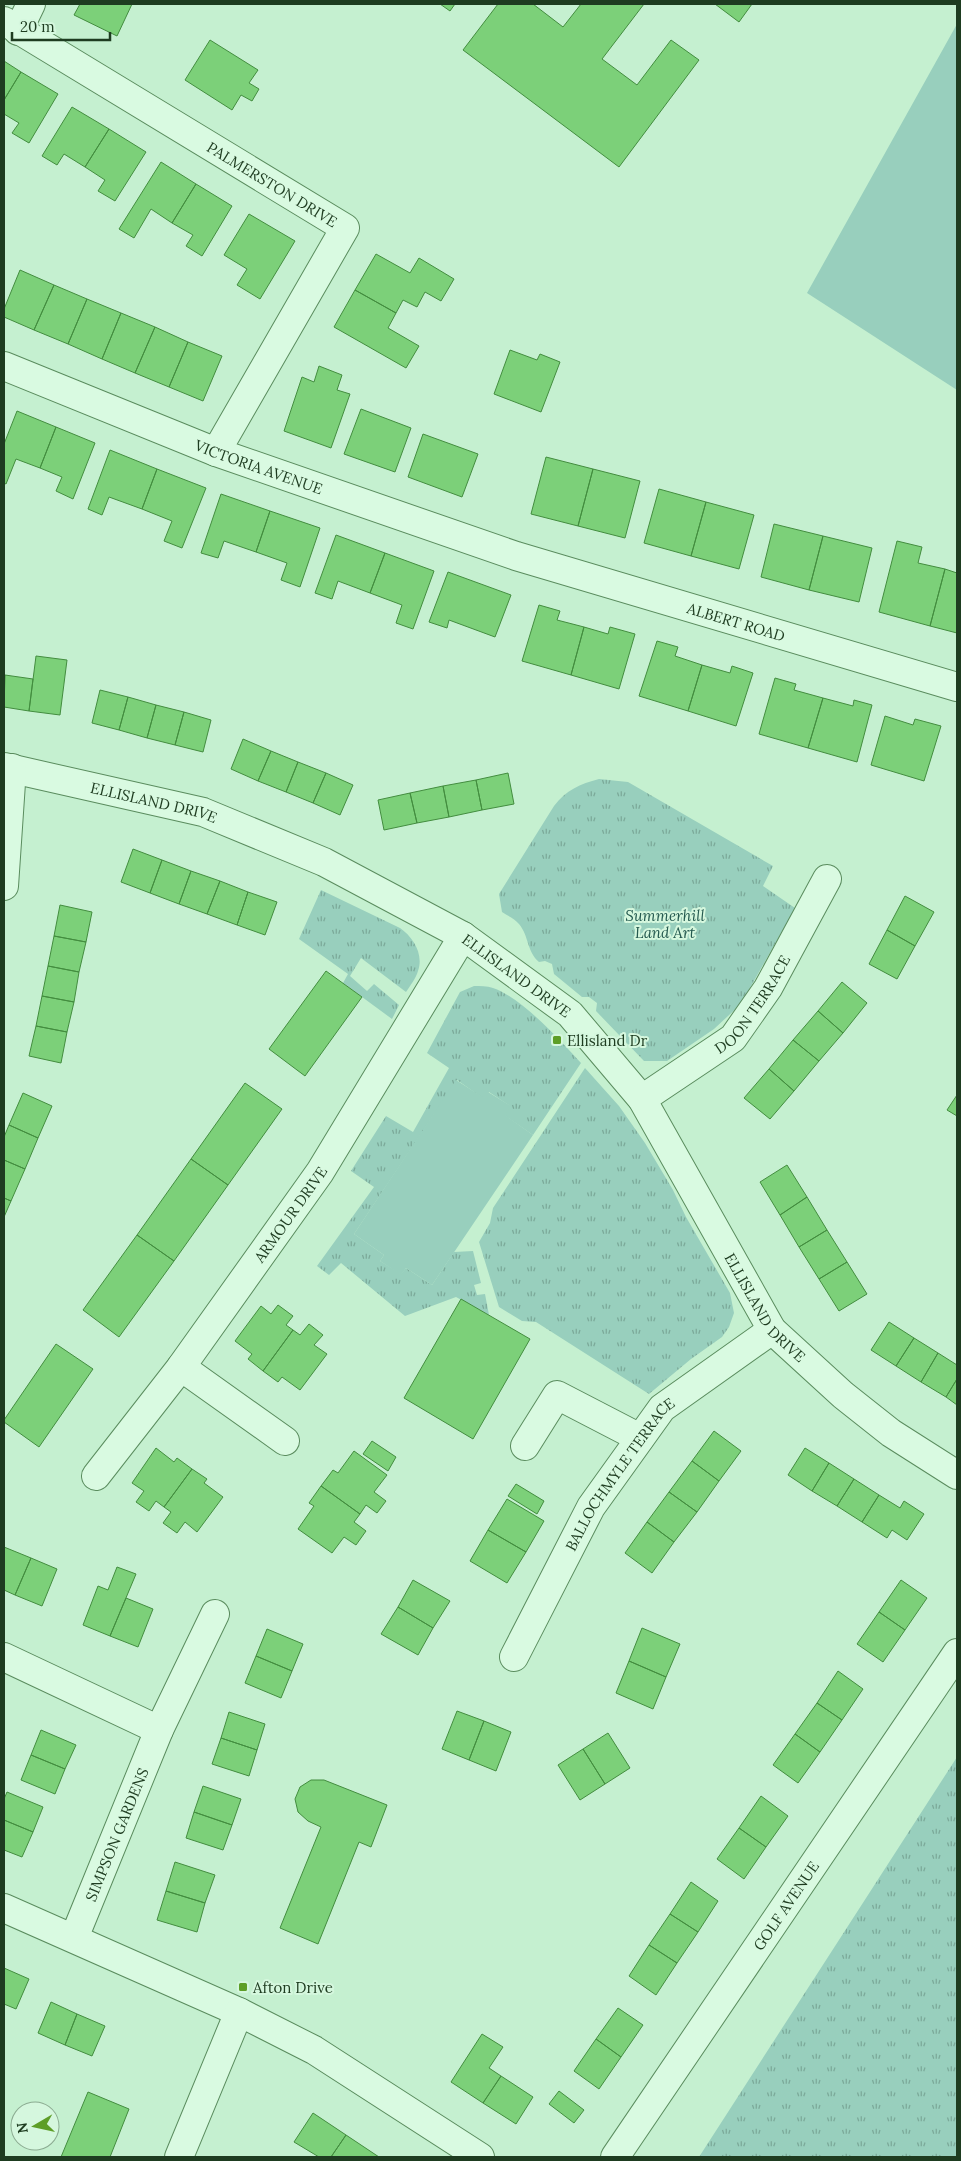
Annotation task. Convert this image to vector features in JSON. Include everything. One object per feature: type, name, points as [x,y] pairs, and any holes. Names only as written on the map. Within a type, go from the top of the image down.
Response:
[{"type":"street","points":[[11,26],[32,4]]},
{"type":"street","name":"PALMERSTON DRIVE","points":[[11,26],[345,228],[216,452]]},
{"type":"street","name":"VICTORIA AVENUE","points":[[4,366],[216,452],[516,556]]},
{"type":"street","name":"ALBERT ROAD","points":[[516,556],[957,687]]},
{"type":"street","points":[[4,886],[8,767]]},
{"type":"street","name":"ELLISLAND DRIVE","points":[[8,767],[203,812],[324,862],[463,936],[570,1014],[642,1099],[772,1330],[843,1395],[891,1433],[957,1475]]},
{"type":"street","name":"DOON TERRACE","points":[[642,1099],[733,1038],[768,988],[827,879]]},
{"type":"street","name":"ARMOUR DRIVE","points":[[96,1476],[181,1367],[320,1172],[463,936]]},
{"type":"street","name":"BALLOCHMYLE TERRACE","points":[[514,1657],[591,1507],[662,1408],[772,1330]]},
{"type":"street","points":[[181,1367],[285,1441]]},
{"type":"street","points":[[525,1446],[557,1395],[640,1438]]},
{"type":"street","name":"SIMPSON GARDENS","points":[[74,1938],[159,1730],[215,1614]]},
{"type":"street","name":"GOLF AVENUE","points":[[615,2157],[957,1653]]},
{"type":"street","points":[[4,1657],[159,1730]]},
{"type":"street","points":[[4,1908],[239,2012],[314,2050],[480,2157]]},
{"type":"street","points":[[179,2157],[239,2012]]},
{"type":"green space","points":[[957,24],[957,390],[807,293]]},
{"type":"green space","name":"Summerhill Land Art","points":[[599,779],[628,782],[773,866],[763,886],[795,908],[741,1004],[714,1029],[667,1061],[644,1061],[596,1011],[597,1003],[589,997],[582,997],[554,974],[552,964],[545,961],[539,962],[535,958],[519,924],[502,912],[499,894],[554,806],[574,788]]},
{"type":"green space","points":[[321,890],[400,928],[413,941],[420,958],[416,976],[406,992],[361,958],[350,976],[367,991],[374,984],[399,1005],[392,1019],[343,983],[348,974],[299,939]]},
{"type":"green space","points":[[474,986],[493,988],[516,1001],[540,1021],[581,1063],[533,1135],[504,1115],[510,1106],[489,1092],[484,1099],[457,1080],[354,1234],[384,1255],[380,1261],[401,1274],[406,1268],[432,1285],[454,1252],[473,1251],[481,1283],[474,1285],[477,1295],[485,1294],[489,1315],[456,1297],[405,1316],[341,1263],[329,1275],[317,1266],[374,1187],[351,1171],[386,1116],[413,1132],[449,1068],[427,1053],[460,992]]},
{"type":"green space","points":[[585,1068],[619,1106],[645,1143],[730,1293],[734,1313],[729,1327],[722,1337],[691,1359],[649,1394],[536,1322],[522,1321],[499,1307],[479,1242],[490,1223],[493,1208]]},
{"type":"green space","points":[[456,1080],[484,1098],[488,1092],[511,1106],[505,1115],[533,1135],[432,1285],[406,1268],[401,1275],[380,1261],[384,1255],[354,1234]]},
{"type":"green space","points":[[957,1757],[957,2157],[699,2157]]},
{"type":"building","points":[[80,4],[132,4],[117,36],[74,15]]},
{"type":"building","points":[[440,4],[455,4],[450,11]]},
{"type":"building","points":[[498,4],[533,4],[563,27],[581,4],[644,4],[602,59],[637,85],[671,40],[699,60],[619,167],[463,50]]},
{"type":"building","points":[[715,4],[752,4],[739,22]]},
{"type":"building","points":[[210,40],[258,70],[249,83],[259,89],[252,101],[241,95],[232,110],[185,80]]},
{"type":"building","points":[[4,61],[21,72],[4,100]]},
{"type":"building","points":[[21,72],[58,94],[29,143],[12,133],[19,123],[4,114],[4,100]]},
{"type":"building","points":[[72,107],[109,129],[85,167],[64,154],[57,165],[42,156]]},
{"type":"building","points":[[109,129],[146,152],[115,201],[98,191],[105,180],[85,167]]},
{"type":"building","points":[[161,162],[196,184],[172,223],[151,209],[134,238],[119,229]]},
{"type":"building","points":[[196,184],[232,206],[202,256],[186,246],[193,235],[172,223]]},
{"type":"building","points":[[249,214],[295,241],[260,299],[237,285],[247,269],[224,255]]},
{"type":"building","points":[[376,254],[410,273],[419,258],[454,279],[441,301],[425,292],[417,307],[403,300],[396,313],[355,290]]},
{"type":"building","points":[[20,270],[54,285],[34,330],[4,317],[4,309]]},
{"type":"building","points":[[54,285],[87,299],[68,344],[34,330]]},
{"type":"building","points":[[355,290],[396,313],[388,328],[419,346],[406,368],[334,327]]},
{"type":"building","points":[[87,299],[121,313],[102,359],[68,344]]},
{"type":"building","points":[[121,313],[155,327],[135,373],[102,359]]},
{"type":"building","points":[[155,327],[188,342],[169,387],[135,373]]},
{"type":"building","points":[[188,342],[222,356],[203,401],[169,387]]},
{"type":"building","points":[[510,350],[537,360],[540,354],[560,362],[541,412],[494,394]]},
{"type":"building","points":[[319,366],[342,375],[337,390],[350,394],[331,448],[284,431],[302,377],[314,382]]},
{"type":"building","points":[[361,409],[411,428],[395,472],[344,454]]},
{"type":"building","points":[[17,411],[56,427],[40,468],[16,459],[6,484],[4,483],[4,444]]},
{"type":"building","points":[[56,427],[95,443],[73,499],[56,491],[62,477],[40,468]]},
{"type":"building","points":[[423,434],[478,454],[462,497],[408,477]]},
{"type":"building","points":[[110,450],[157,469],[142,509],[109,497],[102,515],[88,509]]},
{"type":"building","points":[[546,457],[593,469],[578,526],[531,514]]},
{"type":"building","points":[[157,469],[206,488],[182,548],[164,541],[172,521],[142,509]]},
{"type":"building","points":[[593,469],[640,481],[625,538],[578,526]]},
{"type":"building","points":[[659,489],[706,502],[691,556],[644,543]]},
{"type":"building","points":[[221,494],[270,511],[256,552],[224,541],[218,558],[201,553]]},
{"type":"building","points":[[706,502],[754,515],[739,569],[691,556]]},
{"type":"building","points":[[270,511],[320,528],[300,587],[281,580],[287,563],[256,552]]},
{"type":"building","points":[[774,524],[823,536],[809,590],[761,577]]},
{"type":"building","points":[[336,535],[385,553],[370,593],[338,581],[332,599],[315,593]]},
{"type":"building","points":[[823,536],[872,548],[859,602],[809,590]]},
{"type":"building","points":[[897,541],[922,547],[918,563],[945,569],[930,626],[879,612]]},
{"type":"building","points":[[385,553],[434,571],[413,629],[396,623],[402,605],[370,593]]},
{"type":"building","points":[[945,569],[957,573],[957,633],[930,626]]},
{"type":"building","points":[[448,572],[511,595],[495,637],[449,620],[447,628],[429,622]]},
{"type":"building","points":[[539,605],[560,611],[557,620],[584,627],[571,675],[522,661]]},
{"type":"building","points":[[584,627],[608,634],[610,627],[635,634],[619,689],[571,675]]},
{"type":"building","points":[[657,641],[678,647],[675,656],[702,665],[688,711],[639,696]]},
{"type":"building","points":[[36,656],[67,660],[60,715],[29,711]]},
{"type":"building","points":[[702,665],[730,673],[732,666],[753,673],[736,726],[688,711]]},
{"type":"building","points":[[5,675],[33,679],[29,711],[4,707]]},
{"type":"building","points":[[775,678],[796,684],[794,690],[823,698],[808,748],[759,734]]},
{"type":"building","points":[[100,690],[128,697],[119,730],[92,723]]},
{"type":"building","points":[[128,697],[156,705],[147,738],[119,730]]},
{"type":"building","points":[[823,698],[853,706],[854,700],[872,705],[857,762],[808,748]]},
{"type":"building","points":[[156,705],[184,712],[175,745],[147,738]]},
{"type":"building","points":[[184,712],[211,720],[203,752],[175,745]]},
{"type":"building","points":[[885,716],[913,725],[915,719],[941,726],[924,781],[871,765]]},
{"type":"building","points":[[243,739],[271,751],[258,781],[231,769]]},
{"type":"building","points":[[271,751],[298,762],[286,792],[258,781]]},
{"type":"building","points":[[298,762],[326,773],[313,803],[286,792]]},
{"type":"building","points":[[326,773],[353,785],[340,815],[313,803]]},
{"type":"building","points":[[508,773],[514,804],[482,810],[476,780]]},
{"type":"building","points":[[476,780],[482,810],[449,817],[443,786]]},
{"type":"building","points":[[443,786],[449,817],[417,823],[410,793]]},
{"type":"building","points":[[410,793],[417,823],[384,830],[378,800]]},
{"type":"building","points":[[133,849],[162,860],[150,893],[121,882]]},
{"type":"building","points":[[162,860],[191,871],[179,904],[150,893]]},
{"type":"building","points":[[191,871],[220,881],[207,914],[179,904]]},
{"type":"building","points":[[220,881],[248,892],[237,925],[207,914]]},
{"type":"building","points":[[248,892],[277,902],[265,935],[237,925]]},
{"type":"building","points":[[905,896],[934,912],[915,946],[887,930]]},
{"type":"building","points":[[60,905],[92,912],[86,942],[54,936]]},
{"type":"building","points":[[887,930],[915,946],[897,979],[869,964]]},
{"type":"building","points":[[54,936],[86,942],[79,972],[48,966]]},
{"type":"building","points":[[48,966],[79,972],[74,1002],[42,996]]},
{"type":"building","points":[[326,971],[362,997],[305,1076],[269,1049]]},
{"type":"building","points":[[842,982],[867,1003],[843,1033],[818,1011]]},
{"type":"building","points":[[42,996],[74,1002],[67,1032],[36,1026]]},
{"type":"building","points":[[818,1011],[843,1033],[819,1061],[793,1040]]},
{"type":"building","points":[[36,1026],[67,1032],[61,1063],[29,1056]]},
{"type":"building","points":[[793,1040],[819,1061],[794,1091],[769,1069]]},
{"type":"building","points":[[769,1069],[794,1091],[770,1119],[744,1098]]},
{"type":"building","points":[[245,1083],[282,1109],[228,1185],[191,1159]]},
{"type":"building","points":[[23,1093],[52,1106],[38,1138],[9,1125]]},
{"type":"building","points":[[957,1095],[957,1116],[947,1110]]},
{"type":"building","points":[[9,1125],[38,1138],[25,1169],[4,1160],[4,1137]]},
{"type":"building","points":[[191,1159],[228,1185],[174,1261],[137,1235]]},
{"type":"building","points":[[4,1160],[25,1169],[11,1201],[4,1198]]},
{"type":"building","points":[[787,1165],[807,1197],[780,1215],[760,1182]]},
{"type":"building","points":[[807,1197],[827,1230],[799,1247],[780,1215]]},
{"type":"building","points":[[4,1198],[11,1201],[4,1217]]},
{"type":"building","points":[[827,1230],[847,1262],[819,1279],[799,1247]]},
{"type":"building","points":[[137,1235],[174,1261],[119,1337],[83,1310]]},
{"type":"building","points":[[847,1262],[867,1294],[839,1311],[819,1279]]},
{"type":"building","points":[[461,1299],[530,1339],[473,1439],[404,1398]]},
{"type":"building","points":[[278,1305],[293,1316],[286,1325],[293,1330],[263,1371],[248,1359],[252,1354],[235,1341],[261,1306],[271,1314]]},
{"type":"building","points":[[889,1322],[914,1338],[896,1366],[871,1350]]},
{"type":"building","points":[[309,1324],[323,1335],[314,1345],[327,1354],[300,1390],[282,1377],[278,1382],[263,1371],[293,1330],[300,1335]]},
{"type":"building","points":[[914,1338],[938,1353],[921,1382],[896,1366]]},
{"type":"building","points":[[56,1344],[93,1369],[39,1447],[4,1422],[4,1420]]},
{"type":"building","points":[[938,1353],[957,1365],[957,1379],[946,1397],[921,1382]]},
{"type":"building","points":[[957,1379],[957,1405],[946,1397]]},
{"type":"building","points":[[714,1431],[741,1451],[719,1481],[692,1461]]},
{"type":"building","points":[[372,1441],[396,1457],[388,1471],[363,1454]]},
{"type":"building","points":[[156,1448],[174,1462],[177,1458],[192,1469],[164,1507],[156,1501],[149,1511],[136,1502],[144,1491],[132,1483]]},
{"type":"building","points":[[805,1448],[829,1463],[812,1491],[788,1475]]},
{"type":"building","points":[[354,1451],[387,1475],[374,1492],[386,1501],[377,1513],[366,1505],[360,1514],[321,1486],[333,1470],[338,1473]]},
{"type":"building","points":[[692,1461],[719,1481],[697,1512],[669,1492]]},
{"type":"building","points":[[829,1463],[854,1479],[837,1506],[812,1491]]},
{"type":"building","points":[[192,1469],[207,1479],[204,1483],[223,1497],[197,1532],[185,1522],[177,1533],[163,1523],[171,1512],[164,1507]]},
{"type":"building","points":[[854,1479],[879,1495],[862,1522],[837,1506]]},
{"type":"building","points":[[516,1484],[544,1501],[537,1514],[508,1496]]},
{"type":"building","points":[[321,1486],[360,1514],[354,1522],[366,1531],[356,1545],[344,1537],[332,1553],[298,1529],[314,1506],[309,1503]]},
{"type":"building","points":[[669,1492],[697,1512],[674,1542],[647,1522]]},
{"type":"building","points":[[879,1495],[900,1508],[904,1501],[924,1514],[907,1540],[892,1530],[887,1538],[862,1522]]},
{"type":"building","points":[[507,1499],[544,1521],[526,1552],[488,1530]]},
{"type":"building","points":[[647,1522],[674,1542],[652,1573],[625,1553]]},
{"type":"building","points":[[488,1530],[526,1552],[507,1583],[470,1561]]},
{"type":"building","points":[[4,1547],[31,1558],[15,1595],[4,1590]]},
{"type":"building","points":[[31,1558],[57,1569],[42,1606],[15,1595]]},
{"type":"building","points":[[117,1567],[136,1574],[110,1636],[83,1625],[98,1586],[108,1590]]},
{"type":"building","points":[[413,1580],[450,1601],[433,1628],[398,1607]]},
{"type":"building","points":[[901,1580],[927,1598],[905,1630],[879,1612]]},
{"type":"building","points":[[126,1598],[153,1609],[138,1647],[110,1636]]},
{"type":"building","points":[[398,1607],[433,1628],[418,1655],[381,1634]]},
{"type":"building","points":[[879,1612],[905,1630],[883,1662],[857,1644]]},
{"type":"building","points":[[642,1628],[680,1644],[666,1677],[629,1661]]},
{"type":"building","points":[[267,1629],[303,1644],[292,1671],[256,1656]]},
{"type":"building","points":[[256,1656],[292,1671],[281,1698],[245,1683]]},
{"type":"building","points":[[629,1661],[666,1677],[653,1709],[616,1693]]},
{"type":"building","points":[[838,1671],[863,1689],[842,1720],[817,1703]]},
{"type":"building","points":[[817,1703],[842,1720],[820,1752],[795,1734]]},
{"type":"building","points":[[457,1711],[484,1721],[469,1760],[442,1749]]},
{"type":"building","points":[[229,1712],[265,1724],[257,1750],[221,1738]]},
{"type":"building","points":[[484,1721],[511,1732],[496,1771],[469,1760]]},
{"type":"building","points":[[41,1730],[76,1745],[65,1769],[31,1755]]},
{"type":"building","points":[[608,1733],[630,1768],[605,1784],[583,1749]]},
{"type":"building","points":[[795,1734],[820,1752],[798,1783],[773,1765]]},
{"type":"building","points":[[221,1738],[257,1750],[249,1776],[212,1764]]},
{"type":"building","points":[[583,1749],[605,1784],[580,1800],[558,1765]]},
{"type":"building","points":[[31,1755],[65,1769],[55,1794],[21,1780]]},
{"type":"building","points":[[311,1780],[324,1780],[387,1805],[371,1847],[359,1842],[318,1944],[280,1928],[321,1827],[308,1821],[298,1812],[295,1799],[300,1787]]},
{"type":"building","points":[[203,1786],[241,1799],[232,1825],[194,1812]]},
{"type":"building","points":[[7,1792],[43,1807],[33,1832],[4,1820],[4,1799]]},
{"type":"building","points":[[761,1796],[788,1816],[766,1847],[739,1828]]},
{"type":"building","points":[[194,1812],[232,1825],[223,1850],[186,1838]]},
{"type":"building","points":[[4,1820],[33,1832],[22,1857],[4,1850]]},
{"type":"building","points":[[739,1828],[766,1847],[744,1879],[717,1859]]},
{"type":"building","points":[[175,1862],[215,1875],[205,1903],[166,1891]]},
{"type":"building","points":[[691,1882],[718,1901],[698,1932],[670,1914]]},
{"type":"building","points":[[166,1891],[205,1903],[197,1932],[157,1920]]},
{"type":"building","points":[[670,1914],[698,1932],[677,1963],[649,1945]]},
{"type":"building","points":[[649,1945],[677,1963],[656,1995],[629,1976]]},
{"type":"building","points":[[4,1968],[29,1979],[16,2009],[4,2004]]},
{"type":"building","points":[[51,2002],[77,2014],[65,2045],[38,2033]]},
{"type":"building","points":[[618,2008],[643,2025],[621,2057],[596,2039]]},
{"type":"building","points":[[77,2014],[105,2026],[92,2056],[65,2045]]},
{"type":"building","points":[[482,2034],[503,2047],[489,2068],[501,2076],[483,2103],[451,2082]]},
{"type":"building","points":[[596,2039],[621,2057],[599,2089],[574,2071]]},
{"type":"building","points":[[501,2076],[533,2097],[516,2124],[483,2103]]},
{"type":"building","points":[[559,2091],[584,2110],[574,2123],[549,2104]]},
{"type":"building","points":[[88,2092],[129,2109],[110,2157],[61,2157]]},
{"type":"building","points":[[313,2113],[346,2135],[331,2157],[319,2157],[294,2142]]},
{"type":"building","points":[[346,2135],[379,2157],[331,2157]]},
{"type":"place","name":"Ellisland Dr","points":[[557,1040]]},
{"type":"place","name":"Afton Drive","points":[[243,1987]]}]
